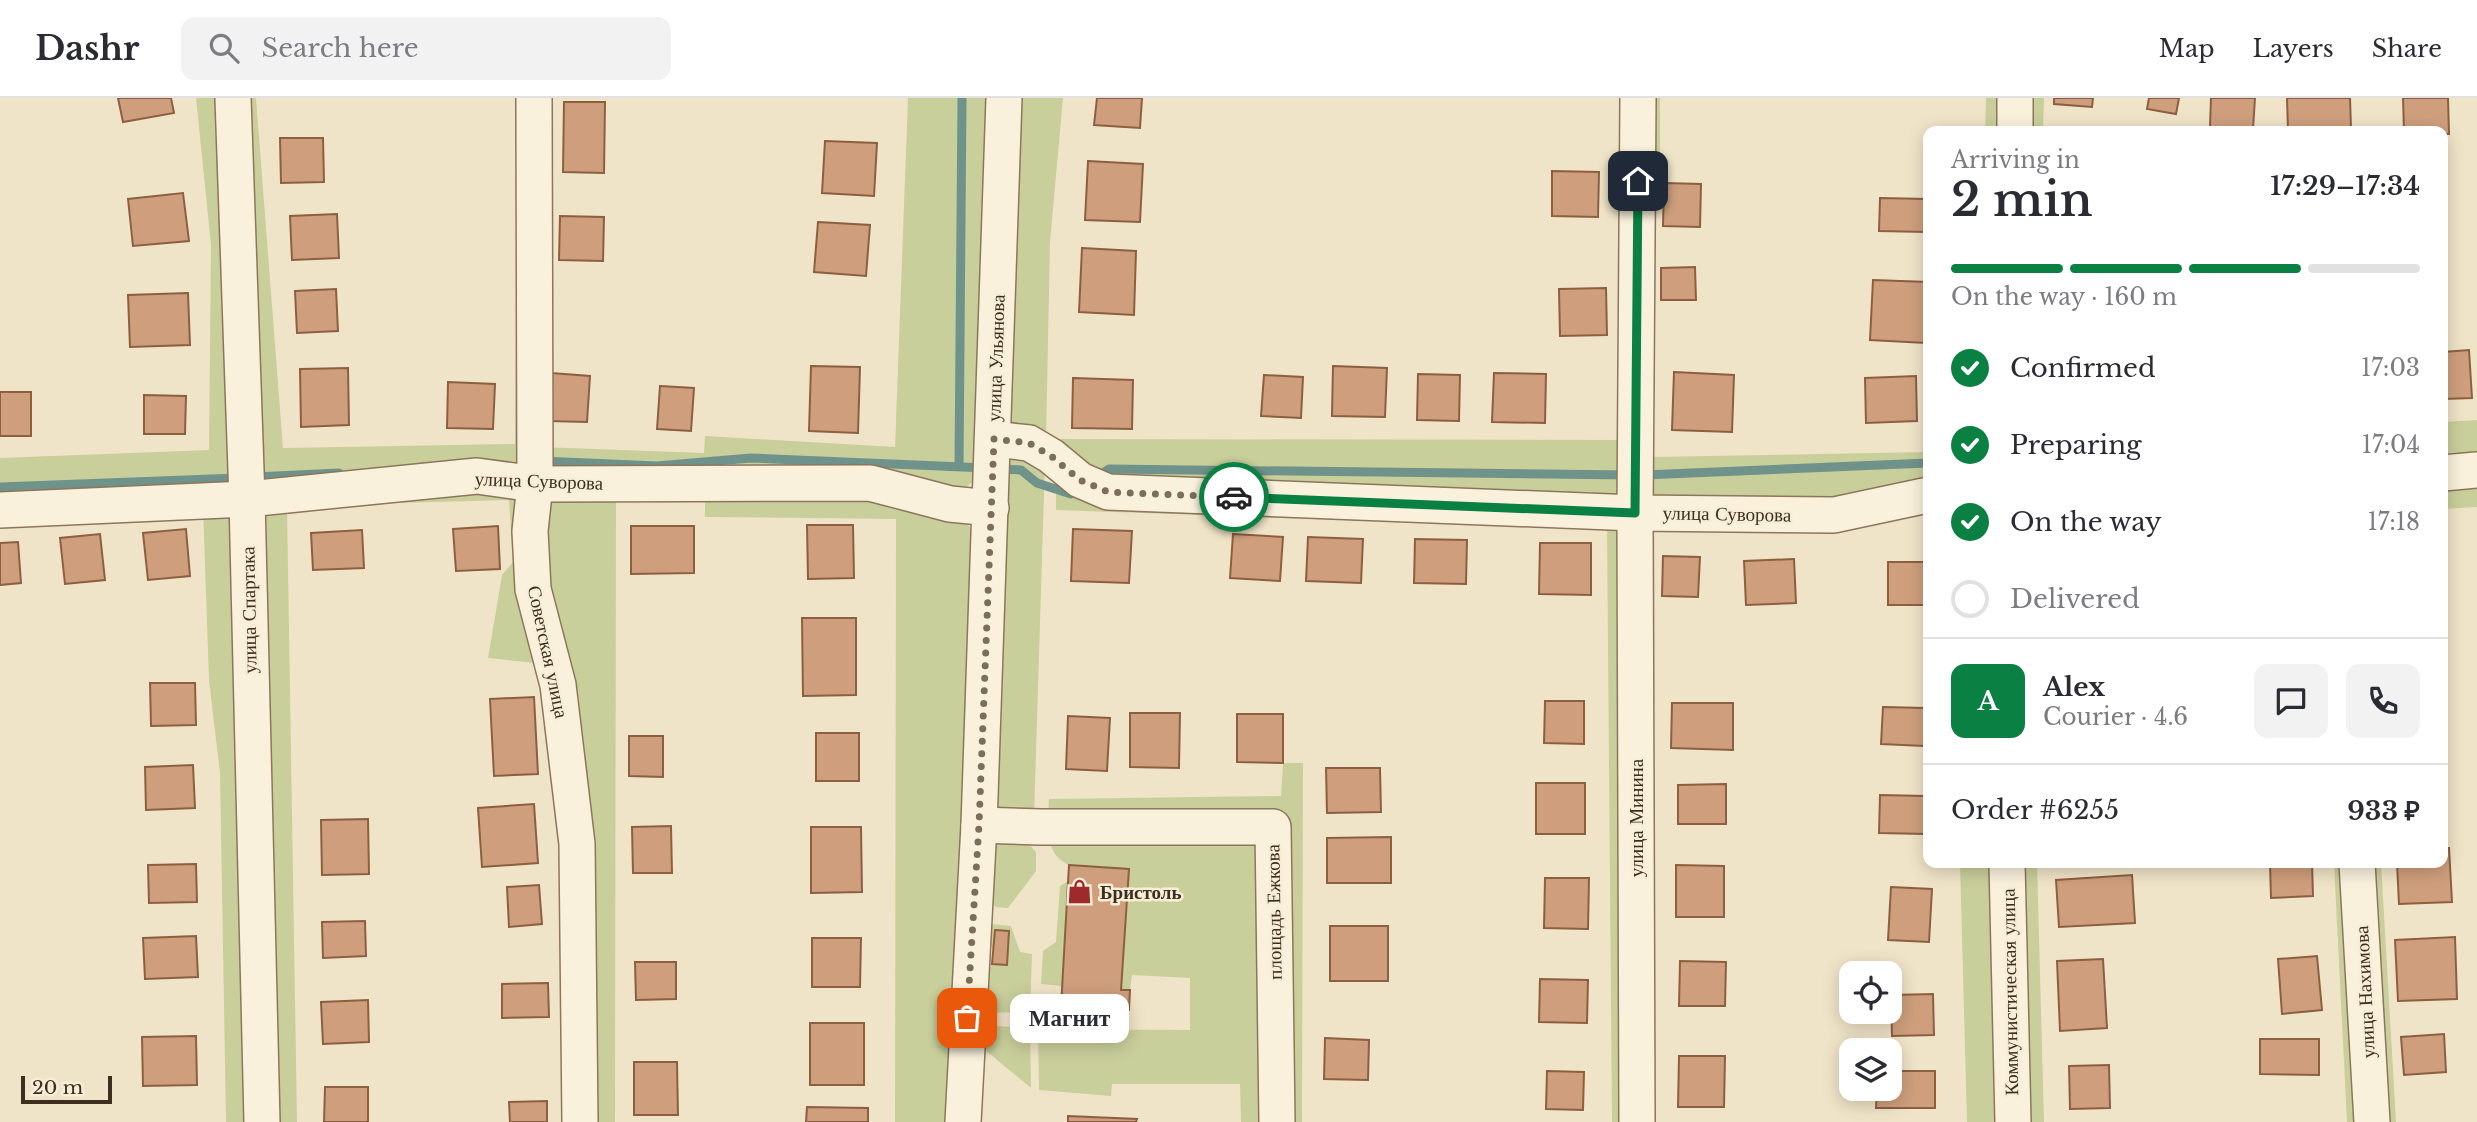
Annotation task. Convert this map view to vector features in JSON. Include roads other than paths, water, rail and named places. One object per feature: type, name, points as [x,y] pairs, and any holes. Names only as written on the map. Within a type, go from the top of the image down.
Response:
[{"type":"street","name":"улица Спартака","points":[[233,98],[247,499],[262,1122]]},
{"type":"street","name":"Советская улица","points":[[534,98],[534,484],[530,531],[533,589],[558,685],[577,844],[580,1122]]},
{"type":"street","name":"улица Ульянова","points":[[962,1122],[979,825],[1004,98]]},
{"type":"street","name":"улица Минина","points":[[1637,1122],[1635,513],[1639,98]]},
{"type":"street","points":[[2015,98],[2015,126]]},
{"type":"street","name":"улица Суворова","points":[[994,439],[1029,443],[1051,456],[1080,480],[1108,492],[1635,513],[1834,515],[1923,496]]},
{"type":"street","points":[[2448,473],[2477,470]]},
{"type":"street","name":"улица Суворова","points":[[0,510],[247,499],[477,477],[534,484],[870,483],[950,504],[991,508]]},
{"type":"street","name":"площадь Ежкова","points":[[979,825],[1273,827],[1276,1122]]},
{"type":"street","name":"Коммунистическая улица","points":[[2007,868],[2013,1122]]},
{"type":"street","name":"улица Нахимова","points":[[2357,868],[2372,1122]]},
{"type":"waterway","points":[[959,466],[962,98]]},
{"type":"waterway","points":[[542,461],[657,466],[751,458],[986,468]]},
{"type":"waterway","points":[[1644,475],[1923,463]]},
{"type":"waterway","points":[[999,469],[1021,470],[1037,483],[1071,494],[1079,489]]},
{"type":"waterway","points":[[1097,477],[1109,469],[1630,475]]},
{"type":"waterway","points":[[252,477],[339,473]]},
{"type":"waterway","points":[[0,487],[238,478]]},
{"type":"place","name":"Бристоль","points":[[1080,892]]},
{"type":"place","name":"Магнит","points":[[967,1018]]}]
